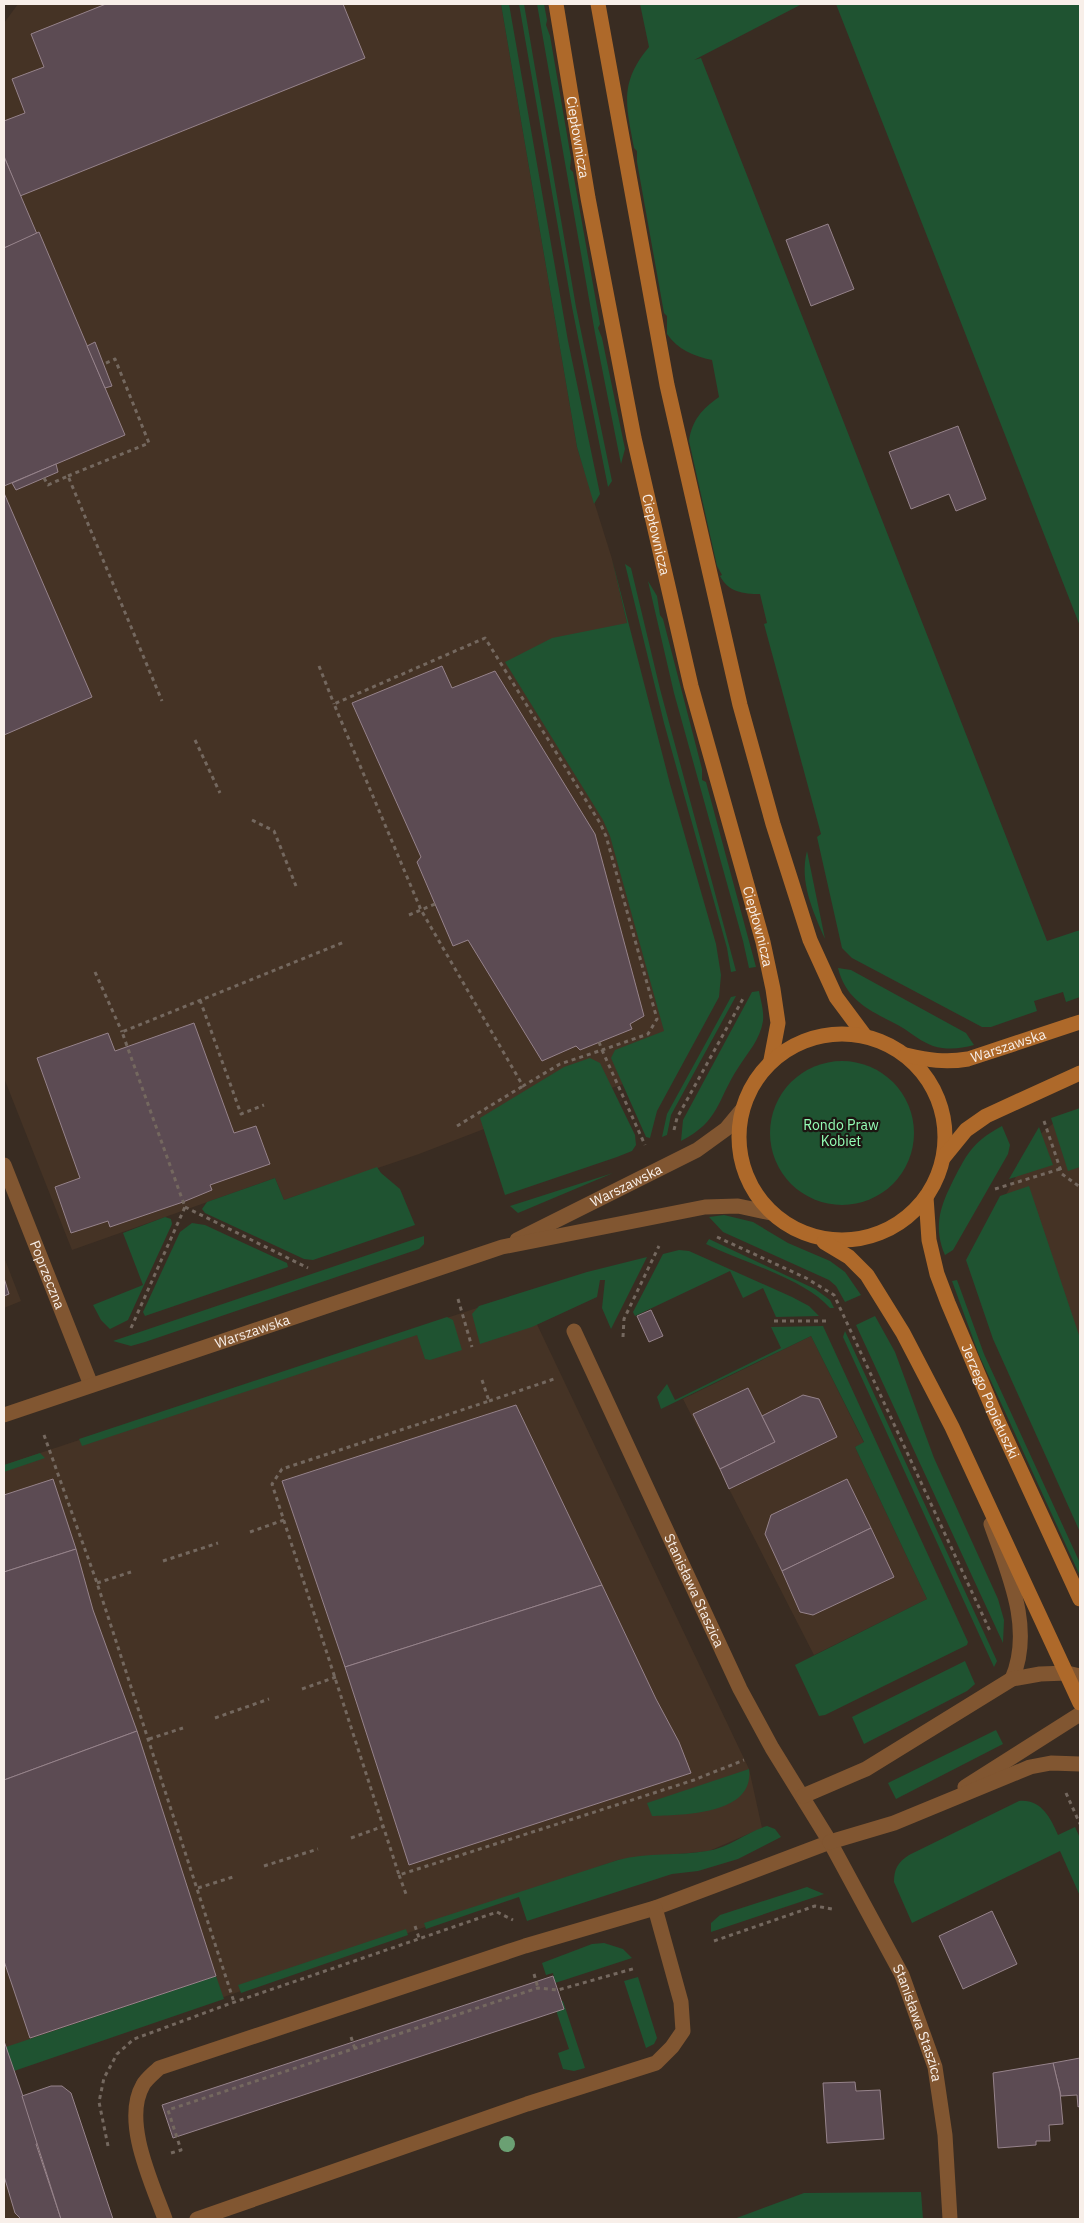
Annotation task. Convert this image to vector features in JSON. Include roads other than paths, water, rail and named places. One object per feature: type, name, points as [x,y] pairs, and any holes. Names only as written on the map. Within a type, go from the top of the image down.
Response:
[{"type":"main road","name":"Ciepłownicza","points":[[556,4],[588,198],[634,438],[691,686],[763,942],[773,989],[778,1024],[771,1060]]},
{"type":"main road","points":[[598,4],[666,385],[740,705],[768,807],[810,940],[836,997],[865,1036]]},
{"type":"main road","name":"Warszawska","points":[[905,1054],[933,1062],[968,1059],[1080,1022]]},
{"type":"main road","points":[[832,1034],[865,1036],[886,1043],[905,1054],[925,1074],[935,1091],[945,1127],[944,1157],[941,1170],[926,1197],[913,1212],[897,1224],[879,1234],[839,1241],[819,1238],[801,1232],[771,1213],[757,1198],[740,1160],[738,1139],[741,1111],[749,1091],[771,1060],[807,1039],[832,1034]]},
{"type":"main road","points":[[944,1157],[966,1130],[986,1116],[1080,1073]]},
{"type":"main road","name":"Jerzego Popiełuszki","points":[[926,1197],[929,1240],[937,1274],[948,1303],[998,1421],[1080,1599]]},
{"type":"main road","points":[[819,1238],[849,1257],[867,1275],[927,1377],[1073,1674],[1080,1703]]},
{"type":"street","name":"Warszawska","points":[[502,1247],[697,1150],[726,1129],[741,1111]]},
{"type":"street","name":"Poprzeczna","points":[[4,1164],[91,1385]]},
{"type":"street","name":"Warszawska","points":[[4,1415],[502,1247],[705,1208],[738,1206],[771,1213]]},
{"type":"street","name":"Stanisława Staszica","points":[[574,1331],[740,1689],[772,1748],[830,1842],[902,1975],[935,2067],[945,2135],[950,2219]]},
{"type":"street","points":[[972,1469],[1014,1594],[1022,1630],[1018,1663],[1012,1679]]},
{"type":"street","points":[[803,1796],[866,1769],[1012,1679],[1040,1674],[1073,1674]]},
{"type":"street","points":[[939,1804],[1022,1749],[1080,1714]]},
{"type":"street","points":[[165,2219],[137,2132],[136,2107],[143,2084],[159,2068],[526,1946],[655,1908],[830,1842],[894,1823],[1030,1767],[1051,1763],[1080,1764]]},
{"type":"street","points":[[197,2219],[501,2113],[656,2063],[672,2047],[682,2031],[681,2002],[655,1908]]},
{"type":"park label","name":"Rondo Praw Kobiet","points":[[841,1134]]}]
